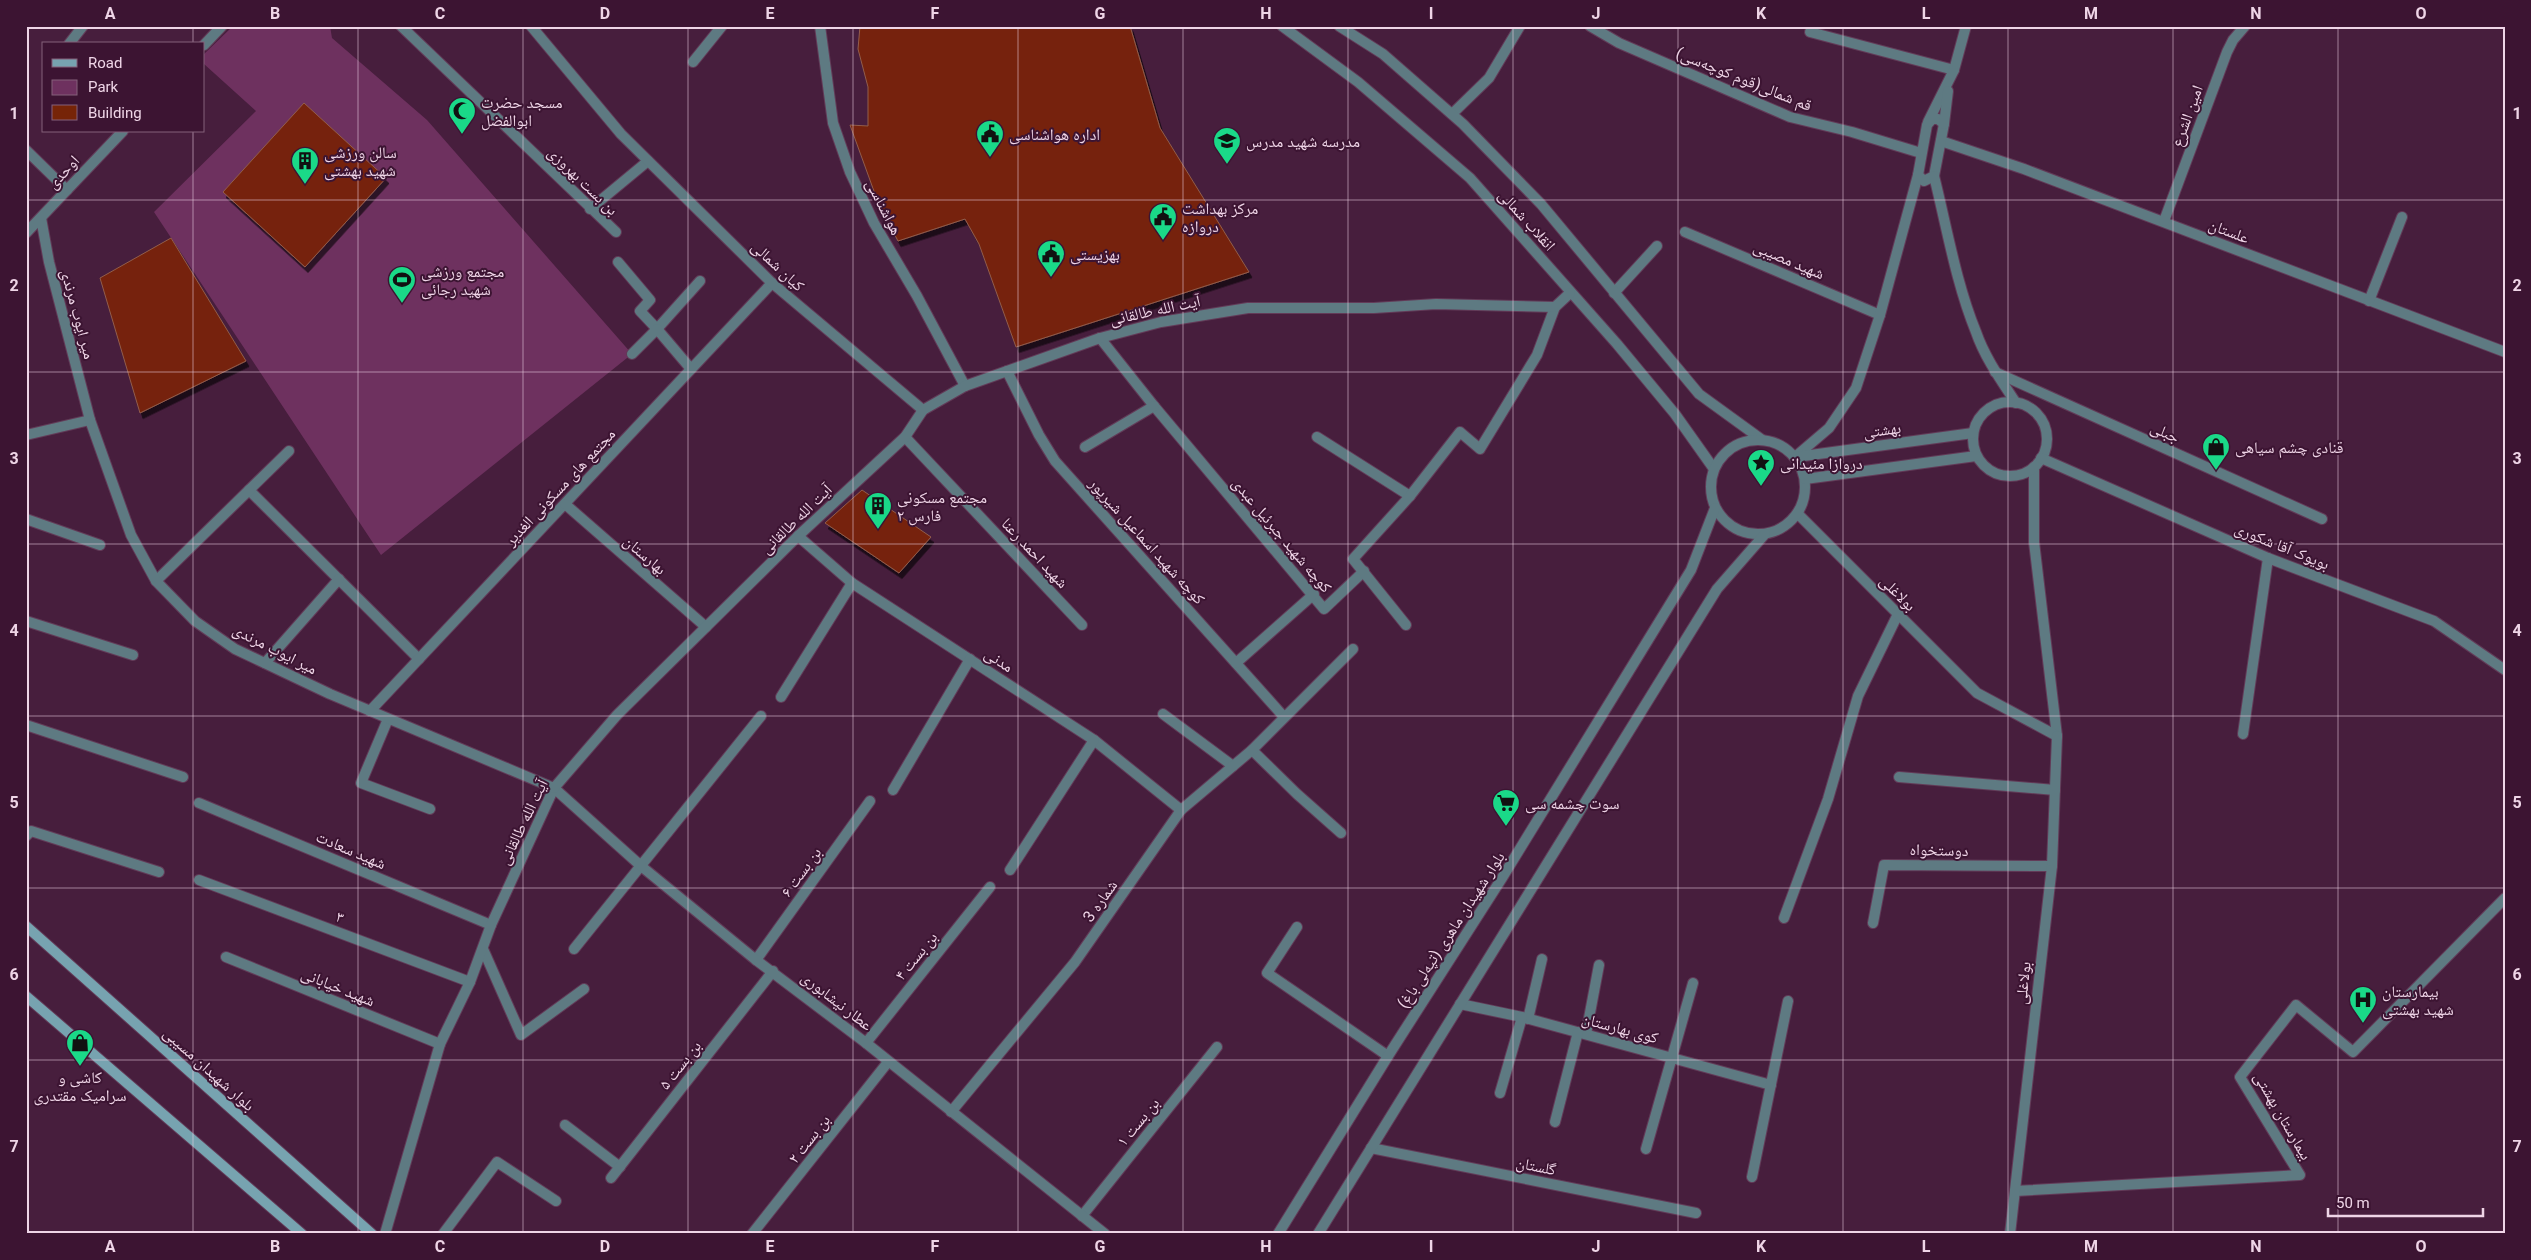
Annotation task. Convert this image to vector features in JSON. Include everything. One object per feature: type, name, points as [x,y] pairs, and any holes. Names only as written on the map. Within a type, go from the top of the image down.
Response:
[{"type":"main road","name":"بلوار شهیدان مسیبی","points":[[26,926],[372,1234]]},
{"type":"main road","points":[[26,996],[302,1234]]},
{"type":"street","points":[[71,42],[83,26]]},
{"type":"street","points":[[205,45],[222,26]]},
{"type":"street","name":"بن بست بهروزی","points":[[401,26],[616,232]]},
{"type":"street","name":"کیان شمالی","points":[[531,26],[621,134],[772,283],[923,410]]},
{"type":"street","points":[[693,62],[722,26]]},
{"type":"street","name":"هواشناسی","points":[[820,26],[833,123],[850,172],[874,223],[917,296],[965,386]]},
{"type":"street","name":"انقلاب شمالی","points":[[1282,26],[1358,82],[1470,178],[1617,344],[1675,414],[1714,469]]},
{"type":"street","name":"انقلاب شمالی","points":[[1339,26],[1383,54],[1452,114],[1541,204],[1699,394],[1762,439]]},
{"type":"street","points":[[1452,114],[1489,78],[1520,26]]},
{"type":"street","name":"قم شمالی(قوم کوچه‌سی)","points":[[1590,26],[1619,43],[1790,117],[1852,132],[1921,154]]},
{"type":"street","points":[[1966,26],[1949,85],[1934,176],[1963,292],[1976,333],[1995,372],[2016,403]]},
{"type":"street","name":"امین الشرع","points":[[2164,221],[2227,52],[2233,40],[2245,26]]},
{"type":"street","points":[[1810,32],[1954,70]]},
{"type":"street","points":[[1795,457],[1829,428],[1856,388],[1880,315],[1918,175],[1926,125],[1949,85]]},
{"type":"street","points":[[1926,125],[1932,119],[1938,119],[1944,124]]},
{"type":"street","name":"اوحدی","points":[[26,233],[121,132]]},
{"type":"street","name":"علستان","points":[[1941,141],[2024,169],[2164,221],[2505,352]]},
{"type":"street","points":[[26,150],[67,190]]},
{"type":"street","points":[[590,209],[648,161]]},
{"type":"street","points":[[1918,175],[1924,181],[1934,176]]},
{"type":"street","points":[[2369,301],[2402,217]]},
{"type":"street","name":"میر ایوب مرندی","points":[[41,218],[49,262],[90,420],[131,535],[156,581],[194,620],[235,649],[388,719],[554,788]]},
{"type":"street","name":"شهید مصیبی","points":[[1685,232],[1880,315]]},
{"type":"street","points":[[1614,293],[1657,246]]},
{"type":"street","points":[[618,262],[650,300],[640,311],[691,370]]},
{"type":"street","points":[[632,354],[700,281]]},
{"type":"street","name":"مجتمع های مسکونی الغدیر","points":[[370,711],[772,283]]},
{"type":"street","points":[[1406,625],[1353,559],[1410,496],[1460,432],[1480,449],[1537,355],[1555,307],[1570,293]]},
{"type":"street","name":"آیت الله طالقانی","points":[[386,1234],[440,1044],[470,982],[491,925],[554,788],[618,715],[706,627],[798,536],[905,437],[923,410],[965,386],[1100,338],[1161,322],[1248,308],[1374,308],[1436,304],[1555,307]]},
{"type":"street","name":"کوچه شهید جبرئیل عبدی","points":[[1100,338],[1154,406],[1314,594],[1324,609],[1364,571]]},
{"type":"street","name":"کوچه شهید اسماعیل شیرپور","points":[[1007,371],[1039,435],[1055,461],[1284,717]]},
{"type":"street","name":"جبلی","points":[[1995,372],[2322,519]]},
{"type":"street","points":[[2004,402],[2016,403],[2027,406],[2036,413],[2043,423],[2046,434],[2046,447],[2034,467],[2019,474],[2002,475],[1983,465],[1976,456],[1973,433],[1980,417],[1993,406],[2004,402]]},
{"type":"street","points":[[1085,447],[1154,406]]},
{"type":"street","points":[[26,435],[90,420]]},
{"type":"street","name":"بهشتی","points":[[1795,457],[1973,433]]},
{"type":"street","name":"شهید احمد رعنا","points":[[905,437],[1082,625]]},
{"type":"street","points":[[1316,437],[1410,496]]},
{"type":"street","points":[[1762,439],[1780,444],[1795,457],[1805,479],[1803,503],[1798,514],[1789,524],[1778,531],[1765,534],[1750,534],[1736,529],[1724,520],[1715,508],[1711,482],[1714,469],[1722,456],[1733,447],[1747,441],[1762,439]]},
{"type":"street","points":[[156,581],[288,450]]},
{"type":"street","points":[[1805,479],[1976,456]]},
{"type":"street","name":"بویوک آقا شکوری","points":[[2041,458],[2268,558],[2434,621],[2505,670]]},
{"type":"street","name":"بولاغلی","points":[[2010,1234],[2052,866],[2057,736],[2034,542],[2034,467]]},
{"type":"street","points":[[248,490],[419,659]]},
{"type":"street","name":"بهارستان","points":[[565,504],[706,627]]},
{"type":"street","name":"بلوار شهیدان ماهری (تپه‌لی باغ)","points":[[1278,1234],[1388,1056],[1502,878],[1691,570],[1715,508]]},
{"type":"street","name":"بولاغلی","points":[[1798,514],[1977,693],[2057,736]]},
{"type":"street","points":[[26,519],[100,546]]},
{"type":"street","points":[[1318,1234],[1717,589],[1765,534]]},
{"type":"street","name":"مدنی","points":[[798,536],[852,583],[1094,740],[1181,810]]},
{"type":"street","points":[[2243,734],[2268,558]]},
{"type":"street","points":[[265,663],[339,579]]},
{"type":"street","points":[[781,697],[852,583]]},
{"type":"street","points":[[1236,663],[1314,594]]},
{"type":"street","points":[[1784,918],[1828,798],[1858,696],[1898,614]]},
{"type":"street","points":[[26,621],[133,655]]},
{"type":"street","name":"شماره 3","points":[[950,1112],[1075,962],[1181,810],[1252,750],[1353,649]]},
{"type":"street","points":[[892,790],[970,659]]},
{"type":"street","points":[[1163,714],[1233,766]]},
{"type":"street","points":[[574,949],[761,716]]},
{"type":"street","points":[[388,719],[360,783],[430,809]]},
{"type":"street","points":[[26,725],[183,777]]},
{"type":"street","points":[[1010,870],[1094,740]]},
{"type":"street","points":[[1252,750],[1341,833]]},
{"type":"street","points":[[1899,777],[2055,790]]},
{"type":"street","name":"عطار نیشابوری","points":[[554,788],[641,866],[756,960],[866,1043],[1105,1234]]},
{"type":"street","name":"بن بست ۶","points":[[756,960],[870,801]]},
{"type":"street","name":"شهید سعادت","points":[[199,803],[491,925]]},
{"type":"street","points":[[26,836],[31,831],[159,872]]},
{"type":"street","name":"دوستخواه","points":[[1873,923],[1884,865],[2052,866]]},
{"type":"street","name":"۳","points":[[199,880],[470,982]]},
{"type":"street","name":"بن بست ۴","points":[[866,1043],[990,887]]},
{"type":"street","name":"بیمارستان بهشتی","points":[[2015,1191],[2300,1175],[2240,1076],[2296,1005],[2353,1052],[2505,898]]},
{"type":"street","points":[[1297,927],[1267,973],[1388,1056]]},
{"type":"street","points":[[483,949],[521,1035],[584,988]]},
{"type":"street","name":"شهید خیابانی","points":[[226,957],[440,1044]]},
{"type":"street","points":[[1500,1093],[1542,959]]},
{"type":"street","points":[[1556,1122],[1600,965]]},
{"type":"street","name":"بن بست ۵","points":[[611,1178],[773,971]]},
{"type":"street","points":[[1646,1149],[1674,1058],[1693,984]]},
{"type":"street","points":[[1752,1177],[1788,1001]]},
{"type":"street","name":"کوی بهارستان","points":[[1460,1004],[1525,1018],[1771,1085]]},
{"type":"street","name":"بن بست ۱","points":[[1082,1216],[1217,1047]]},
{"type":"street","name":"بن بست ۲","points":[[752,1234],[888,1062]]},
{"type":"street","points":[[565,1125],[620,1166]]},
{"type":"street","name":"گلستان","points":[[1371,1148],[1696,1213]]},
{"type":"street","points":[[443,1234],[497,1162],[556,1201]]},
{"type":"green space","name":"مجتمع ورزشی شهید رجائی","points":[[233,26],[330,26],[332,38],[427,120],[632,354],[381,555],[154,212],[256,111],[205,65],[205,53]]},
{"type":"building","name":"اداره هواشناسی","points":[[860,26],[1130,26],[1160,128],[1249,272],[1016,347],[979,244],[965,219],[898,241],[879,205],[850,125],[868,126],[868,87],[858,49]]},
{"type":"building","name":"سالن ورزشی شهید بهشتی","points":[[304,103],[386,178],[305,267],[223,192]]},
{"type":"building","points":[[171,238],[246,361],[140,413],[100,278]]},
{"type":"building","name":"مجتمع مسکونی فارس ۲","points":[[862,490],[931,537],[899,573],[825,523]]},
{"type":"place","name":"مسجد حضرت ابوالفضل","points":[[462,135]]},
{"type":"place","name":"اداره هواشناسی","points":[[990,158]]},
{"type":"place","name":"مدرسه شهید مدرس","points":[[1227,165]]},
{"type":"place","name":"سالن ورزشی شهید بهشتی","points":[[305,185]]},
{"type":"place","name":"مرکز بهداشت دروازه","points":[[1163,241]]},
{"type":"place","name":"بهزیستی","points":[[1051,278]]},
{"type":"place","name":"مجتمع ورزشی شهید رجائی","points":[[402,304]]},
{"type":"place","name":"قنادی چشم سیاهی","points":[[2216,471]]},
{"type":"place","name":"دروازا مئیدانی","points":[[1761,487]]},
{"type":"place","name":"مجتمع مسکونی فارس ۲","points":[[878,530]]},
{"type":"place","name":"سوت چشمه سی","points":[[1506,827]]},
{"type":"place","name":"بیمارستان شهید بهشتی","points":[[2363,1024]]},
{"type":"place","name":"کاشی و سرامیک مقتدری","points":[[80,1067]]}]
